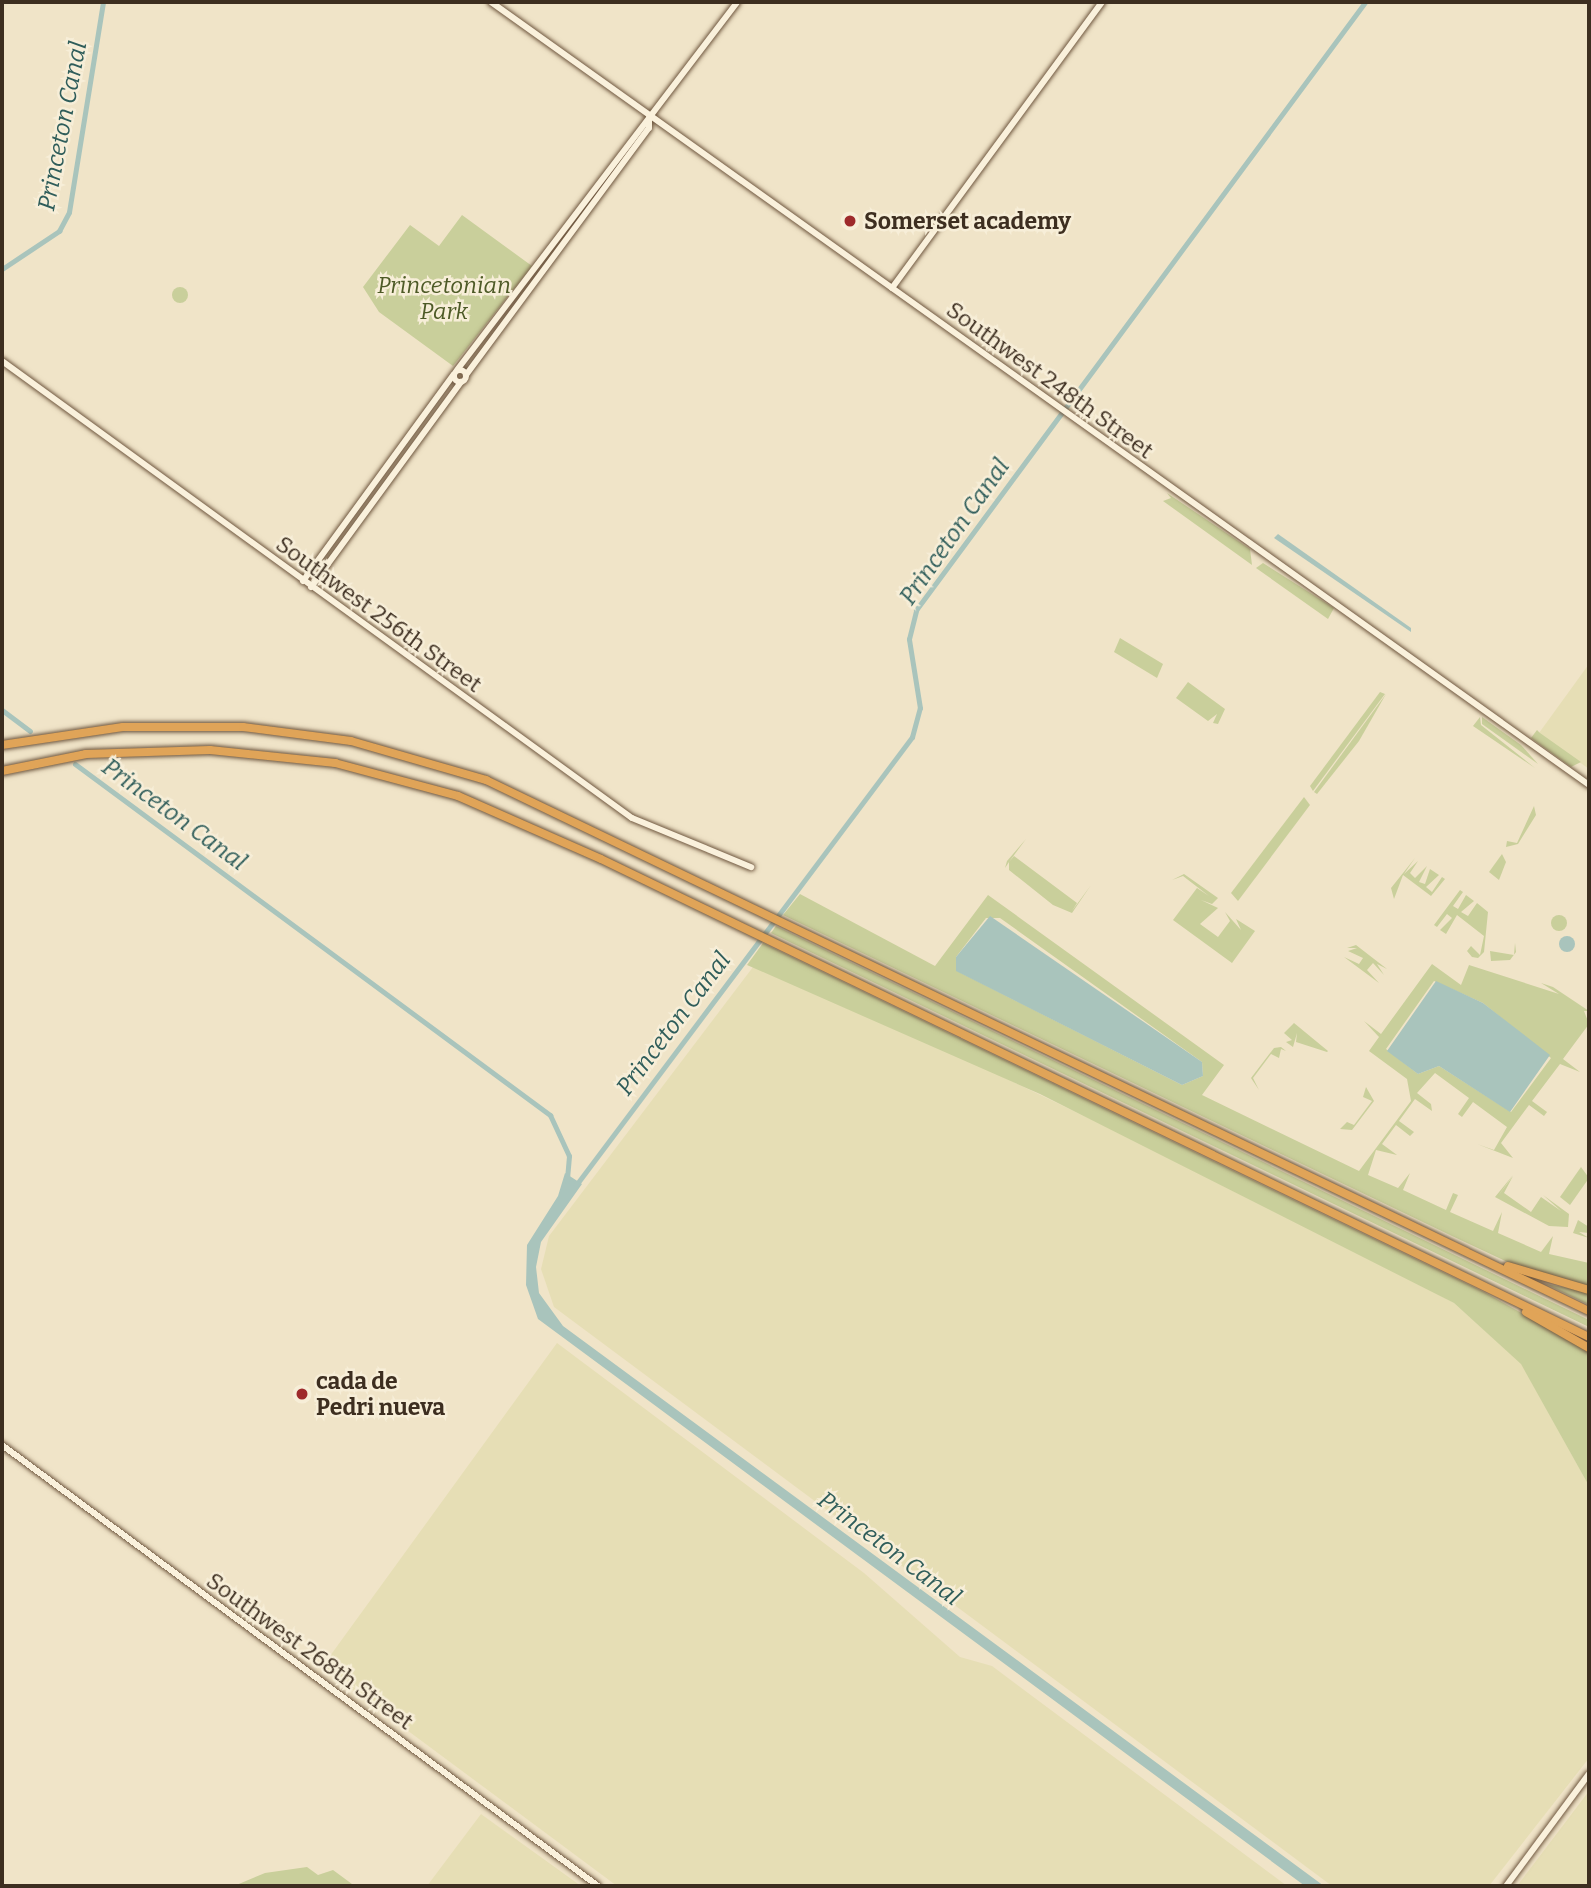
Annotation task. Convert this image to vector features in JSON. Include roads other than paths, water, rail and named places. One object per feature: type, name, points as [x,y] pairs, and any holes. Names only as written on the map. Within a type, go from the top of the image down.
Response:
[{"type":"highway","points":[[2,745],[58,734],[243,727],[387,749],[518,793],[1589,1311]]},
{"type":"highway","points":[[2,771],[86,754],[270,754],[399,778],[506,814],[1589,1337]]},
{"type":"highway","points":[[1384,1211],[1532,1276],[1589,1290]]},
{"type":"highway","points":[[1485,1287],[1589,1348]]},
{"type":"street","name":"Southwest 248th Street","points":[[491,2],[649,118],[1589,785]]},
{"type":"street","points":[[303,581],[499,313],[737,2]]},
{"type":"street","points":[[892,288],[1102,2]]},
{"type":"street","points":[[311,587],[649,128],[649,118]]},
{"type":"street","points":[[499,313],[507,319]]},
{"type":"street","name":"Southwest 256th Street","points":[[2,361],[632,818],[751,867]]},
{"type":"street","points":[[455,373],[466,375]]},
{"type":"street","points":[[455,373],[461,382]]},
{"type":"street","name":"Southwest 268th Street","points":[[2,1445],[598,1886]]},
{"type":"street","points":[[1506,1886],[1589,1774]]},
{"type":"water","points":[[1278,534],[1411,628],[1411,632],[1274,538]]},
{"type":"water","points":[[990,916],[1202,1062],[1203,1076],[1182,1085],[956,971],[956,957]]},
{"type":"water","points":[[1567,936],[1573,938],[1573,950],[1567,952],[1561,950],[1559,944],[1561,938]]},
{"type":"water","points":[[1436,981],[1483,1003],[1550,1055],[1510,1112],[1439,1066],[1418,1074],[1387,1051]]},
{"type":"water","name":"Princeton Canal","points":[[565,1173],[582,1184],[541,1242],[536,1267],[539,1293],[563,1326],[1324,1886],[1305,1886],[538,1319],[526,1285],[527,1245],[558,1196]]},
{"type":"waterway","name":"Princeton Canal","points":[[2,269],[59,231],[69,212],[103,2]]},
{"type":"waterway","name":"Princeton Canal","points":[[576,1185],[912,737],[920,708],[909,639],[916,610],[1365,2]]},
{"type":"waterway","name":"Princeton Canal","points":[[2,710],[30,731]]},
{"type":"waterway","name":"Princeton Canal","points":[[75,764],[550,1115],[569,1156],[567,1181]]},
{"type":"place","name":"Somerset academy","points":[[850,221]]},
{"type":"place","name":"cada de Pedri nueva","points":[[302,1394]]},
{"type":"park label","name":"Princetonian Park","points":[[444,298]]}]
